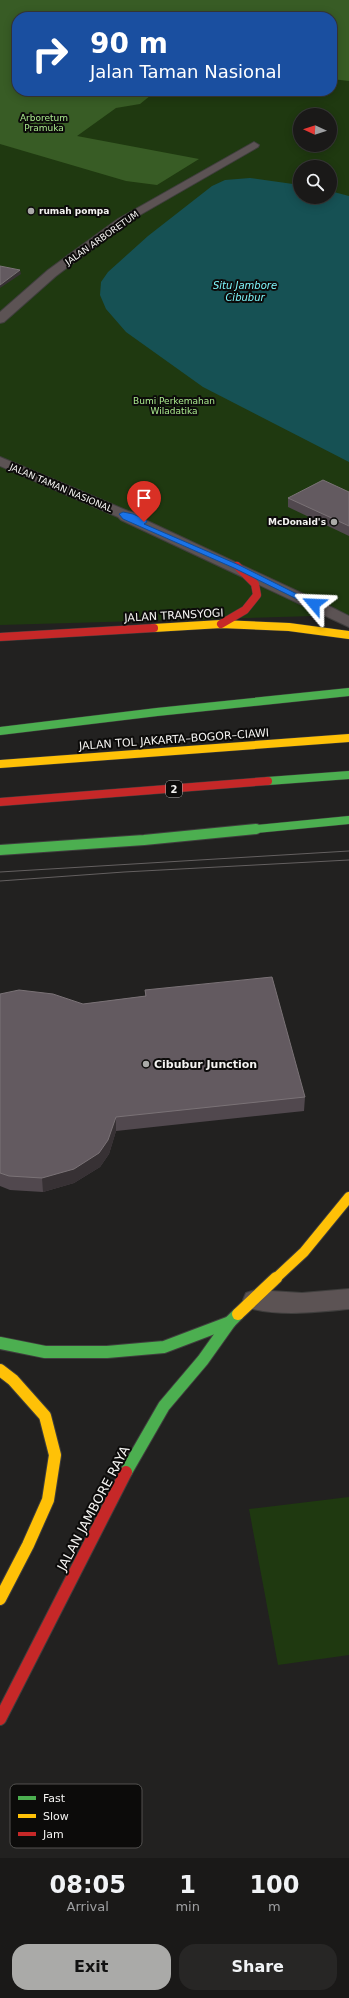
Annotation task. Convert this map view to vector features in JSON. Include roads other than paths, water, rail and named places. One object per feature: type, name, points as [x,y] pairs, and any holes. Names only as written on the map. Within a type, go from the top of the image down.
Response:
[{"type":"main road","points":[[221,624],[245,610],[257,595],[255,584],[237,566]]},
{"type":"main road","name":"JALAN TRANSYOGI","points":[[0,637],[221,624],[289,627],[349,635]]},
{"type":"main road","points":[[0,731],[157,712],[349,692]]},
{"type":"main road","name":"JALAN TOL JAKARTA–BOGOR–CIAWI","points":[[0,764],[349,738]]},
{"type":"main road","name":"2","points":[[0,802],[349,775]]},
{"type":"main road","points":[[0,850],[144,840],[349,820]]},
{"type":"main road","name":"JALAN JAMBORE RAYA","points":[[0,1719],[117,1487],[164,1406],[203,1360],[230,1322],[304,1252],[349,1197]]},
{"type":"main road","name":"JALAN JAMBORE RAYA","points":[[0,1343],[45,1352],[107,1352],[164,1347],[230,1322]]},
{"type":"main road","points":[[0,1370],[12,1380],[45,1416],[55,1455],[48,1500],[28,1545],[0,1599]]},
{"type":"street","name":"JALAN ARBORETUM","points":[[1,318],[52,273],[122,221],[254,145]]},
{"type":"street","name":"JALAN TAMAN NASIONAL","points":[[0,461],[123,514],[126,517],[165,536],[185,543],[237,566],[349,622]]},
{"type":"street","points":[[255,1300],[288,1304],[349,1299]]},
{"type":"water","name":"Situ Jambore Cibubur","points":[[250,178],[293,184],[293,204],[337,204],[337,193],[349,196],[349,462],[203,387],[126,332],[106,309],[100,295],[101,282],[108,272],[148,236],[212,186],[225,180]]},
{"type":"tram line","points":[[0,872],[349,851]]},
{"type":"tram line","points":[[0,881],[124,872],[349,860]]},
{"type":"place","name":"rumah pompa","points":[[31,211]]},
{"type":"place","name":"McDonald's","points":[[334,522]]},
{"type":"place","name":"Cibubur Junction","points":[[146,1064]]},
{"type":"park label","name":"Arboretum Pramuka","points":[[44,124]]},
{"type":"park label","name":"Bumi Perkemahan Wiladatika","points":[[174,406]]}]
